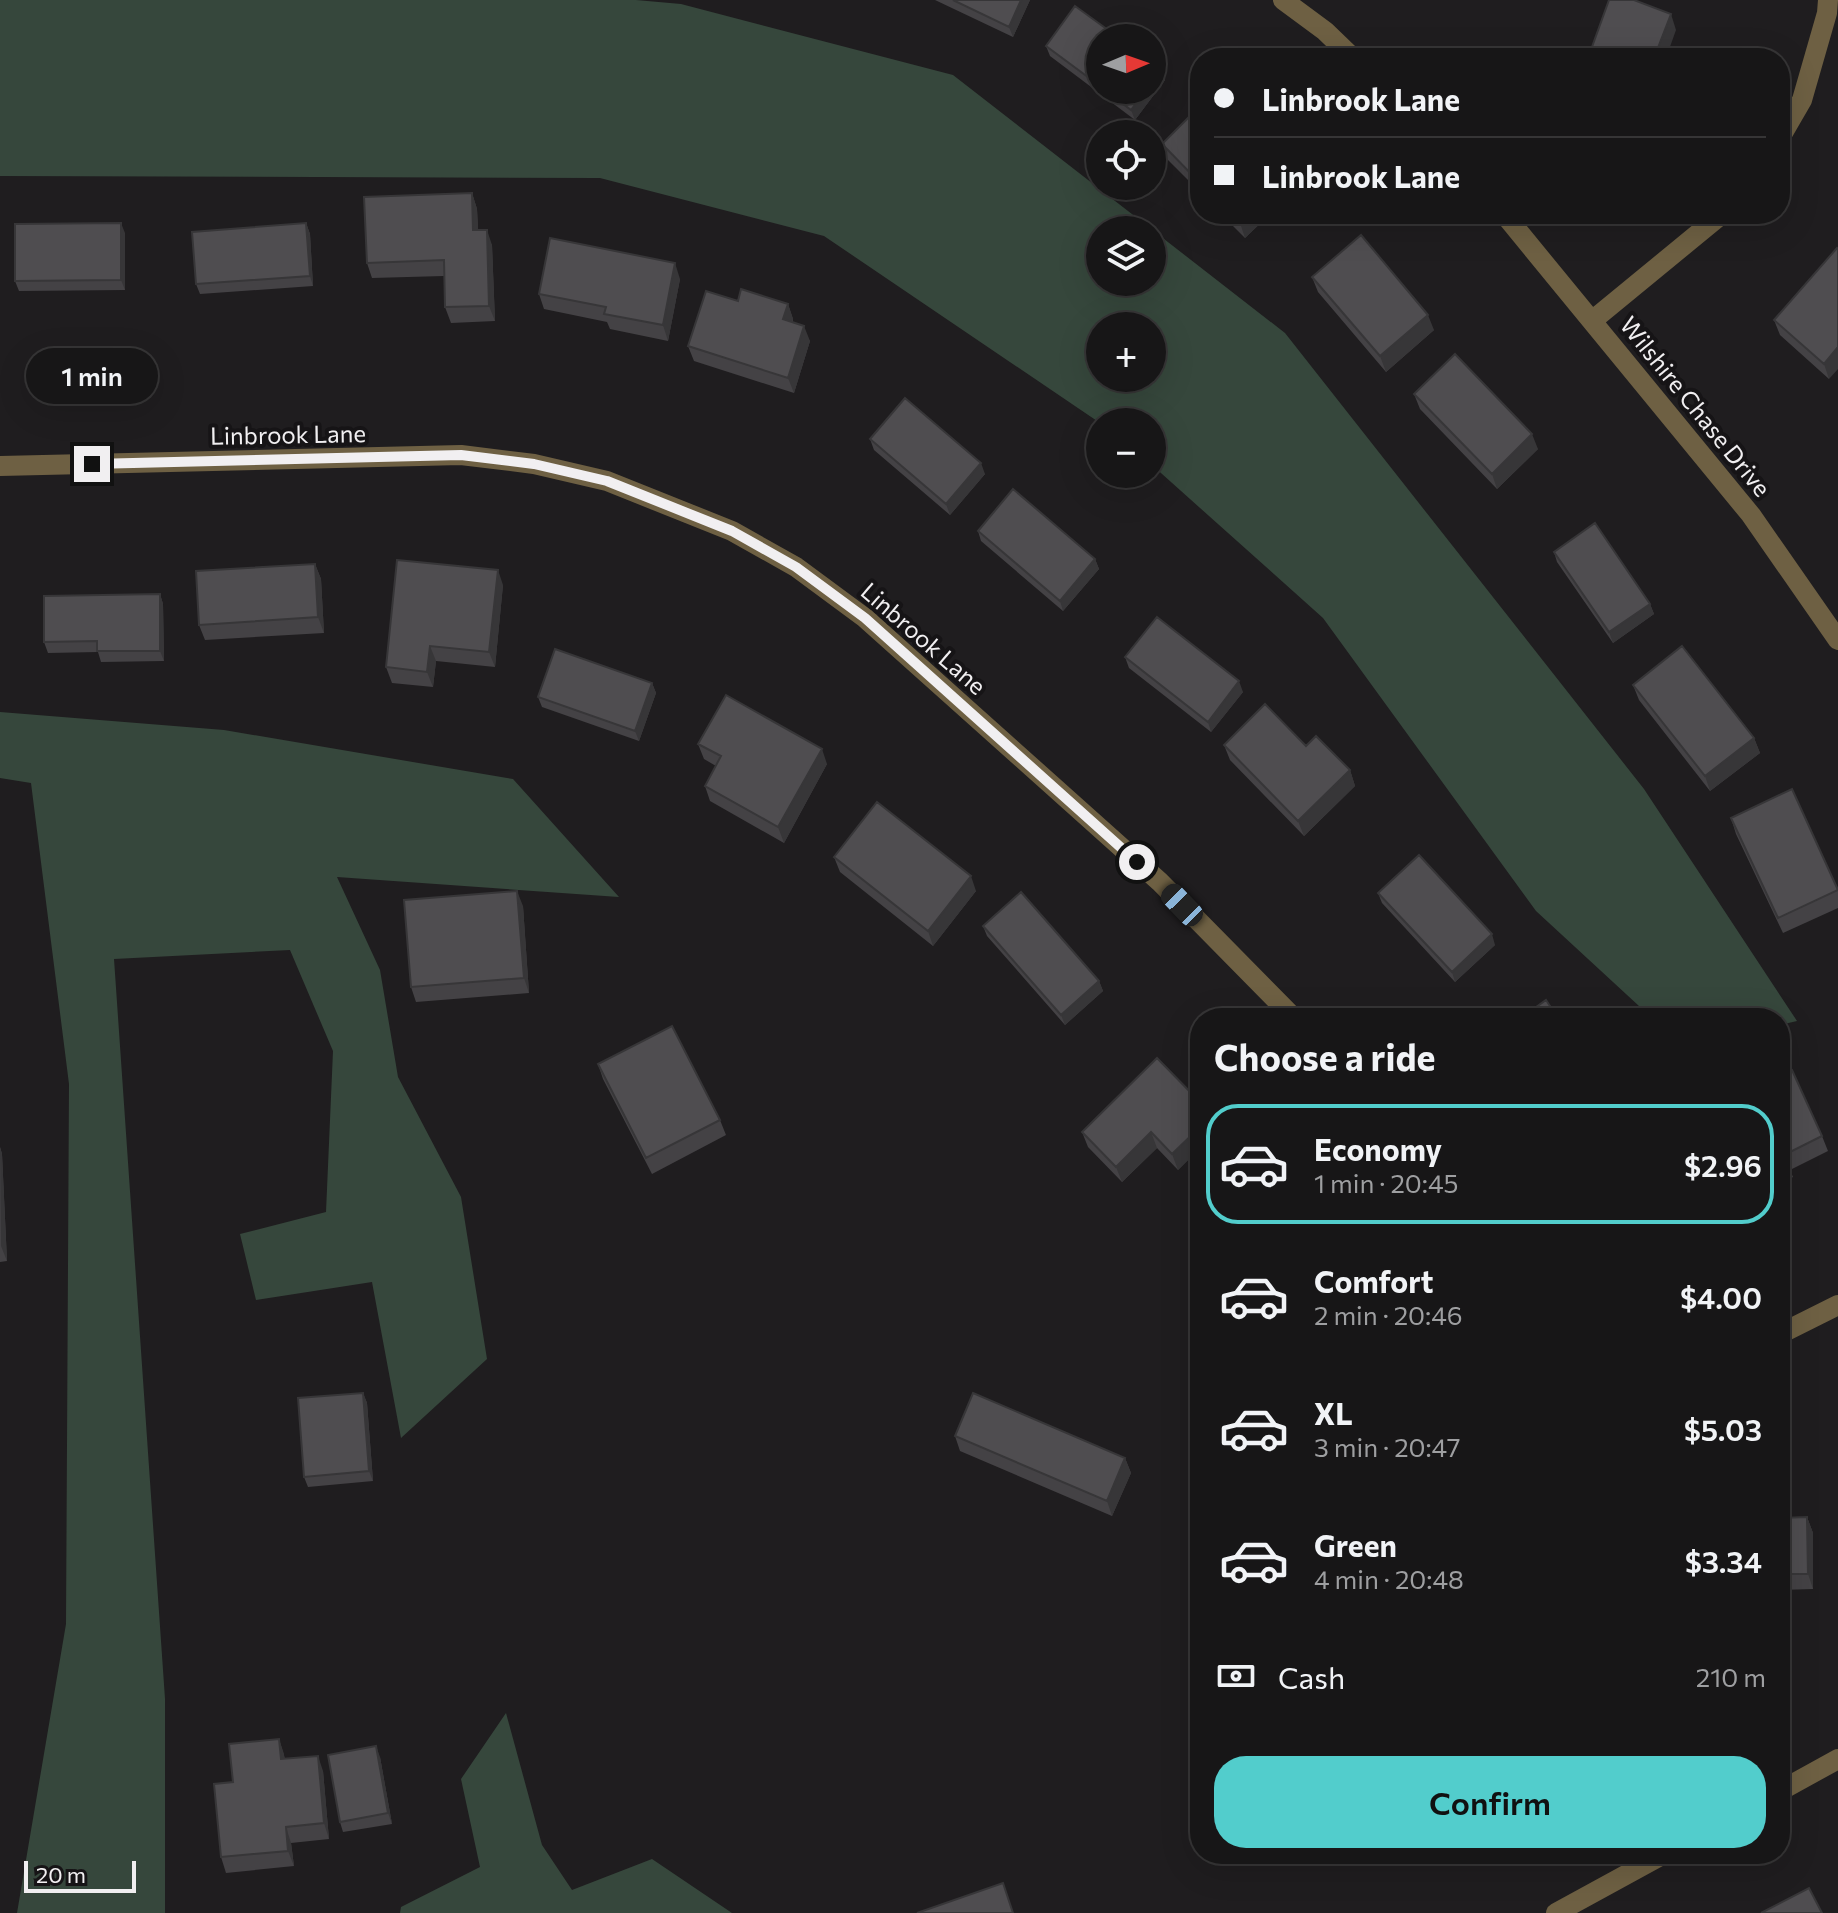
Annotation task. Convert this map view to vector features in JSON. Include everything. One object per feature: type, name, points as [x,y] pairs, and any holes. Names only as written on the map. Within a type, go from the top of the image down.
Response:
[{"type":"street","points":[[1283,0],[1343,48]]},
{"type":"street","points":[[1790,121],[1802,100],[1828,0]]},
{"type":"street","name":"Wilshire Chase Drive","points":[[1512,224],[1751,515],[1838,640]]},
{"type":"street","points":[[1593,320],[1710,224]]},
{"type":"street","name":"Linbrook Lane","points":[[0,466],[461,455],[534,464],[607,481],[732,531],[796,567],[865,618],[1160,882],[1284,1008]]},
{"type":"street","points":[[1790,1329],[1838,1305]]},
{"type":"street","points":[[1790,1785],[1838,1759]]},
{"type":"street","points":[[1556,1913],[1646,1864]]},
{"type":"green space","points":[[0,0],[636,0],[681,4],[953,75],[1086,178],[1086,200],[1114,200],[1134,216],[1086,216],[1086,296],[1166,296],[1166,241],[1285,333],[1644,789],[1788,1008],[1641,1008],[1536,911],[1323,618],[1166,478],[1166,408],[1086,408],[1086,414],[824,236],[600,178],[0,176]]},
{"type":"green space","points":[[0,712],[224,730],[513,779],[619,897],[337,877],[380,970],[398,1077],[461,1197],[487,1359],[401,1438],[372,1282],[256,1300],[240,1234],[326,1212],[333,1051],[290,950],[114,959],[165,1699],[165,1913],[17,1913],[66,1624],[69,1084],[31,783],[0,778]]},
{"type":"green space","points":[[1790,1010],[1797,1021],[1790,1023]]},
{"type":"green space","points":[[506,1713],[542,1845],[572,1890],[652,1859],[732,1913],[400,1913],[401,1907],[480,1867],[461,1779]]},
{"type":"building","points":[[953,0],[1021,0],[1009,27]]},
{"type":"building","points":[[1609,0],[1634,0],[1671,14],[1658,48],[1592,48]]},
{"type":"building","points":[[1075,6],[1100,24],[1086,24],[1086,76],[1046,46]]},
{"type":"building","points":[[1190,116],[1190,173],[1166,148],[1166,140]]},
{"type":"building","points":[[472,193],[473,230],[487,230],[489,306],[445,307],[444,260],[367,263],[364,197]]},
{"type":"building","points":[[121,223],[121,280],[15,281],[15,224]]},
{"type":"building","points":[[306,223],[310,276],[196,284],[192,232]]},
{"type":"building","points":[[1361,235],[1428,315],[1380,356],[1312,277]]},
{"type":"building","points":[[550,238],[675,263],[663,325],[604,314],[606,307],[539,294]]},
{"type":"building","points":[[1837,248],[1838,347],[1824,364],[1774,320]]},
{"type":"building","points":[[741,289],[788,304],[783,319],[804,326],[788,378],[688,346],[706,291],[738,301]]},
{"type":"building","points":[[1455,354],[1532,434],[1492,474],[1414,394]]},
{"type":"building","points":[[905,398],[981,463],[946,504],[870,439]]},
{"type":"building","points":[[1013,489],[1095,559],[1060,601],[978,531]]},
{"type":"building","points":[[1595,523],[1650,604],[1609,632],[1554,552]]},
{"type":"building","points":[[397,560],[498,570],[489,652],[430,646],[427,672],[386,667]]},
{"type":"building","points":[[315,564],[318,617],[199,625],[196,571]]},
{"type":"building","points":[[160,594],[160,651],[97,651],[97,641],[44,642],[44,596]]},
{"type":"building","points":[[1157,617],[1239,681],[1208,722],[1125,657]]},
{"type":"building","points":[[1682,646],[1754,738],[1705,776],[1633,685]]},
{"type":"building","points":[[555,649],[652,683],[635,731],[538,697]]},
{"type":"building","points":[[726,695],[822,749],[778,827],[705,786],[721,756],[698,744]]},
{"type":"building","points":[[1265,704],[1306,746],[1316,736],[1350,770],[1298,821],[1224,745]]},
{"type":"building","points":[[1792,789],[1838,890],[1778,918],[1731,818]]},
{"type":"building","points":[[877,802],[971,876],[928,931],[834,857]]},
{"type":"building","points":[[1419,855],[1492,934],[1452,972],[1378,893]]},
{"type":"building","points":[[517,891],[524,978],[411,987],[404,900]]},
{"type":"building","points":[[1021,892],[1099,981],[1061,1015],[983,926]]},
{"type":"building","points":[[1546,1000],[1551,1008],[1535,1008]]},
{"type":"building","points":[[672,1026],[720,1120],[646,1158],[598,1064]]},
{"type":"building","points":[[1157,1058],[1190,1092],[1190,1137],[1172,1154],[1151,1132],[1116,1167],[1082,1132]]},
{"type":"building","points":[[1790,1071],[1822,1136],[1790,1152]]},
{"type":"building","points":[[363,1393],[369,1471],[304,1477],[298,1398]]},
{"type":"building","points":[[973,1393],[1125,1458],[1107,1501],[955,1436]]},
{"type":"building","points":[[1807,1517],[1808,1574],[1790,1574],[1790,1518]]},
{"type":"building","points":[[279,1739],[281,1759],[318,1756],[324,1823],[286,1827],[288,1851],[221,1857],[214,1784],[233,1782],[229,1744]]},
{"type":"building","points":[[376,1746],[388,1813],[340,1822],[328,1755]]},
{"type":"building","points":[[1003,1883],[1013,1913],[917,1913]]},
{"type":"building","points":[[1809,1888],[1822,1913],[1761,1913]]},
{"type":"route","points":[[92,464],[461,455],[534,464],[607,481],[732,531],[796,567],[865,618],[1137,862]]}]
